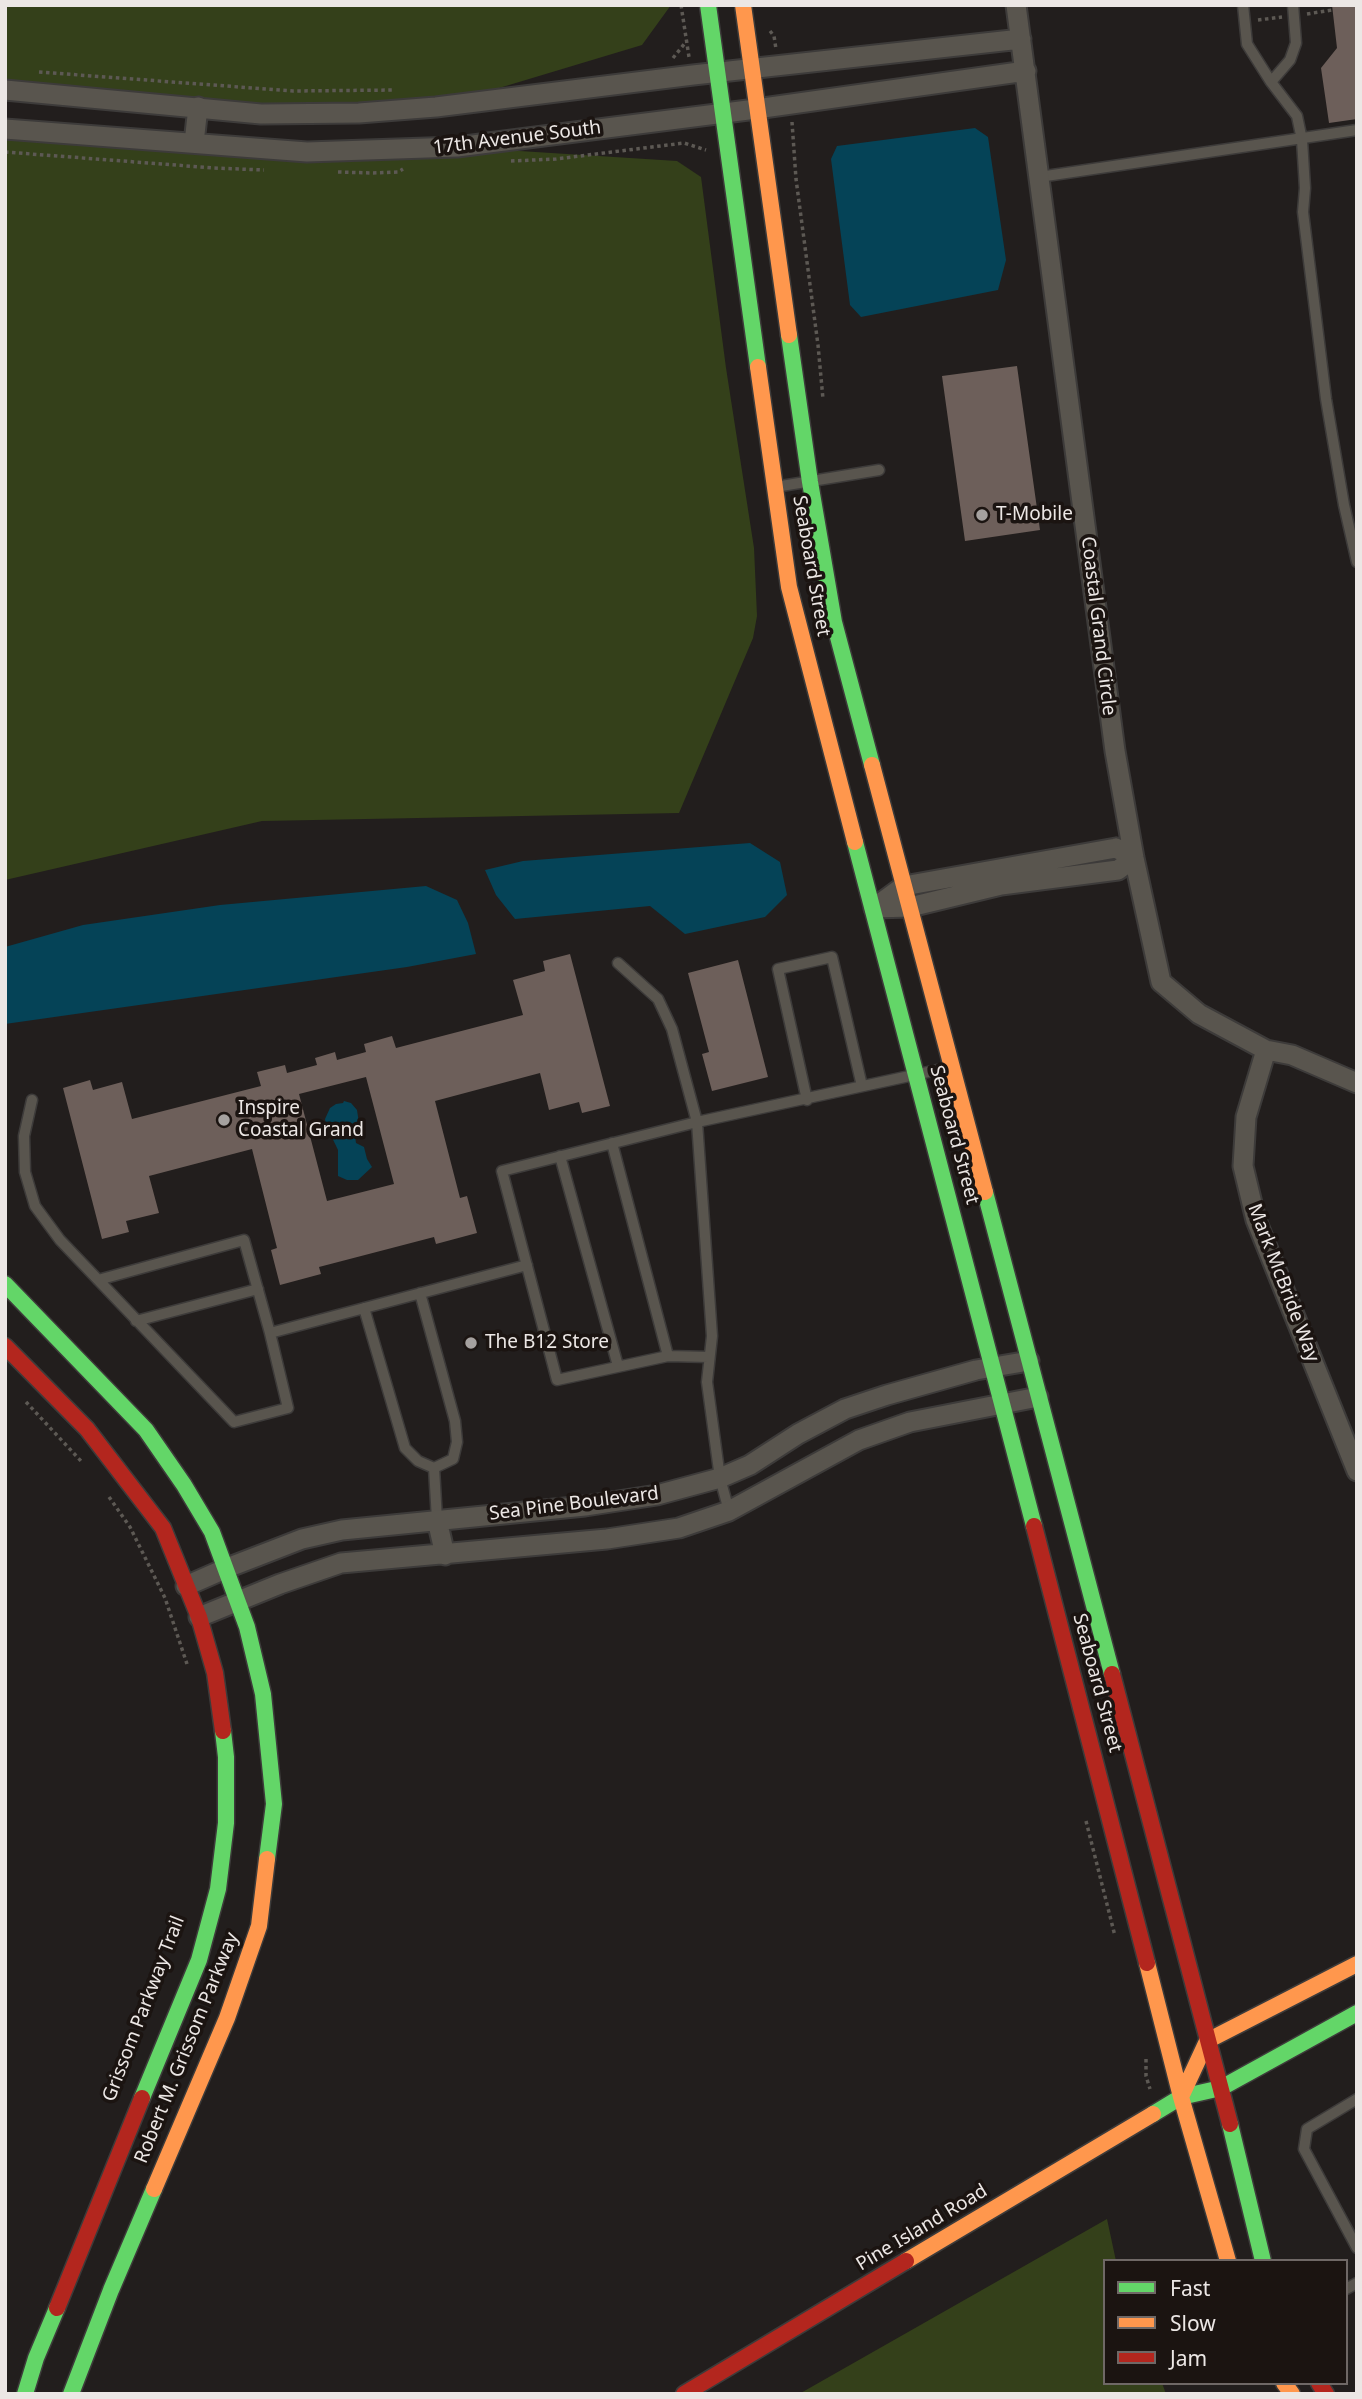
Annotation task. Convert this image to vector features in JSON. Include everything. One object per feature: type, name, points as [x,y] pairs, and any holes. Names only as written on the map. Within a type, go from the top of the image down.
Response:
[{"type":"street","name":"Seaboard Street","points":[[708,5],[789,587],[1181,2097],[1227,2259]]},
{"type":"street","name":"Seaboard Street","points":[[743,5],[810,481],[834,622],[1221,2088],[1264,2259]]},
{"type":"street","name":"Coastal Grand Circle","points":[[1016,5],[1115,751],[1134,858],[1161,982],[1199,1014],[1266,1050],[1292,1055],[1357,1083]]},
{"type":"street","points":[[5,90],[261,114],[359,113],[436,107],[716,72],[1021,39]]},
{"type":"street","name":"17th Avenue South","points":[[5,129],[307,152],[457,147],[788,105],[1026,71]]},
{"type":"street","points":[[194,144],[198,107]]},
{"type":"street","points":[[1116,848],[1134,858],[1118,870],[1001,885],[910,907],[874,908],[904,886],[1116,848]]},
{"type":"street","name":"Mark McBride Way","points":[[1266,1050],[1246,1117],[1243,1166],[1256,1220],[1357,1471]]},
{"type":"street","name":"Robert M. Grissom Parkway","points":[[5,1284],[146,1430],[205,1520],[227,1568],[247,1627],[263,1694],[274,1804],[259,1926],[227,2018],[111,2290],[71,2394]]},
{"type":"street","name":"Robert M. Grissom Parkway","points":[[5,1346],[87,1429],[163,1528],[199,1617],[215,1673],[226,1757],[226,1823],[218,1889],[199,1960],[36,2358],[25,2394]]},
{"type":"street","name":"Sea Pine Boulevard","points":[[186,1586],[302,1539],[342,1530],[585,1506],[657,1495],[720,1478],[750,1465],[798,1433],[845,1409],[887,1395],[1029,1360]]},
{"type":"street","name":"Sea Pine Boulevard","points":[[199,1617],[341,1563],[607,1539],[679,1528],[729,1511],[859,1440],[910,1422],[1038,1397]]},
{"type":"street","points":[[437,1520],[445,1555]]},
{"type":"street","points":[[1181,2097],[1207,2041],[1357,1964]]},
{"type":"street","name":"Pine Island Road","points":[[684,2394],[1181,2097],[1221,2088],[1357,2013]]},
{"type":"lane","points":[[1243,5],[1247,44],[1270,82],[1297,116],[1302,139],[1305,188],[1303,212],[1326,399],[1344,505],[1357,562]]},
{"type":"lane","points":[[1270,82],[1290,60],[1296,43],[1293,5]]},
{"type":"lane","points":[[1039,177],[1357,130]]},
{"type":"lane","points":[[775,487],[879,470]]},
{"type":"lane","points":[[807,1100],[778,969],[832,957],[862,1086]]},
{"type":"lane","points":[[618,963],[658,999],[672,1029],[697,1122],[712,1336],[707,1382],[720,1478],[729,1511]]},
{"type":"lane","points":[[709,1357],[668,1356],[557,1380],[502,1171],[697,1122],[951,1067]]},
{"type":"lane","points":[[33,1100],[23,1136],[25,1172],[34,1206],[60,1240],[136,1321],[234,1422],[288,1408],[244,1240],[98,1280]]},
{"type":"lane","points":[[612,1143],[668,1356]]},
{"type":"lane","points":[[560,1156],[618,1366]]},
{"type":"lane","points":[[270,1333],[527,1265]]},
{"type":"lane","points":[[136,1321],[258,1289]]},
{"type":"lane","points":[[364,1308],[405,1448],[418,1461],[433,1468],[453,1459],[457,1442],[455,1421],[420,1293]]},
{"type":"lane","points":[[433,1468],[437,1520]]},
{"type":"lane","points":[[1357,2099],[1307,2129],[1304,2149],[1357,2248]]},
{"type":"path","points":[[766,22],[774,36],[780,66]]},
{"type":"path","points":[[673,58],[685,43]]},
{"type":"path","points":[[29,71],[293,91],[403,91]]},
{"type":"path","points":[[788,105],[794,132],[796,179],[824,406]]},
{"type":"path","points":[[20,1395],[90,1470]]},
{"type":"path","points":[[106,1493],[130,1527],[165,1598],[191,1675]]},
{"type":"green space","points":[[5,5],[671,5],[642,45],[436,107],[261,114],[5,92]]},
{"type":"green space","points":[[5,130],[307,152],[457,147],[677,161],[701,177],[726,368],[754,548],[757,616],[753,638],[679,813],[262,821],[5,880]]},
{"type":"green space","points":[[1107,2219],[1116,2259],[1103,2259],[1103,2385],[1163,2385],[1166,2394],[799,2394]]},
{"type":"water","points":[[975,128],[988,137],[1006,260],[998,290],[861,317],[850,305],[831,159],[837,146]]},
{"type":"water","points":[[750,843],[780,862],[787,895],[765,917],[685,934],[650,906],[515,919],[496,895],[485,870],[523,861]]},
{"type":"water","points":[[426,886],[457,900],[468,923],[476,954],[407,967],[5,1024],[5,947],[83,925],[220,905]]},
{"type":"water","points":[[344,1101],[351,1103],[357,1110],[359,1123],[351,1125],[349,1132],[355,1136],[356,1143],[364,1147],[372,1167],[358,1180],[347,1180],[338,1176],[338,1150],[326,1125],[325,1119],[330,1108]]},
{"type":"building","points":[[1332,5],[1357,5],[1357,119],[1329,123],[1321,68],[1337,48]]},
{"type":"building","points":[[1017,366],[1040,530],[965,541],[942,376]]},
{"type":"building","name":"Inspire Coastal Grand","points":[[570,954],[610,1106],[582,1113],[579,1102],[549,1110],[540,1073],[435,1101],[460,1198],[467,1196],[477,1233],[436,1244],[434,1237],[319,1267],[321,1274],[280,1285],[271,1250],[277,1248],[252,1149],[149,1176],[159,1213],[126,1221],[129,1232],[102,1239],[63,1088],[90,1080],[93,1090],[122,1082],[132,1119],[261,1086],[257,1072],[285,1065],[287,1073],[317,1065],[315,1058],[335,1052],[337,1060],[366,1052],[364,1044],[392,1036],[396,1048],[523,1015],[513,980],[545,971],[543,961]],"holes":[[[366,1077],[394,1184],[327,1201],[299,1094]]]},
{"type":"building","points":[[738,960],[768,1077],[712,1091],[702,1054],[709,1052],[688,973]]},
{"type":"traffic: fast","points":[[708,5],[758,367]]},
{"type":"traffic: fast","points":[[789,335],[834,622],[872,765]]},
{"type":"traffic: fast","points":[[855,842],[1034,1526]]},
{"type":"traffic: fast","points":[[985,1192],[1112,1674]]},
{"type":"traffic: fast","points":[[5,1284],[146,1430],[212,1532],[247,1627],[263,1694],[274,1804],[267,1859]]},
{"type":"traffic: fast","points":[[142,2098],[199,1960],[218,1889],[226,1823],[226,1757],[223,1731]]},
{"type":"traffic: fast","points":[[1153,2114],[1181,2097],[1221,2088],[1357,2013]]},
{"type":"traffic: fast","points":[[1230,2124],[1263,2259]]},
{"type":"traffic: fast","points":[[71,2394],[154,2189]]},
{"type":"traffic: fast","points":[[25,2394],[36,2358],[57,2308]]},
{"type":"traffic: slow","points":[[743,5],[789,335]]},
{"type":"traffic: slow","points":[[758,367],[789,587],[855,842]]},
{"type":"traffic: slow","points":[[872,765],[985,1192]]},
{"type":"traffic: slow","points":[[154,2189],[227,2018],[259,1926],[267,1859]]},
{"type":"traffic: slow","points":[[1147,1963],[1181,2097],[1227,2259]]},
{"type":"traffic: slow","points":[[1181,2097],[1207,2041],[1357,1964]]},
{"type":"traffic: slow","points":[[906,2261],[1153,2114]]},
{"type":"traffic: slow","points":[[1285,2385],[1292,2394]]},
{"type":"traffic: jam","points":[[5,1346],[87,1429],[163,1528],[199,1617],[215,1673],[223,1731]]},
{"type":"traffic: jam","points":[[1034,1526],[1147,1963]]},
{"type":"traffic: jam","points":[[1112,1674],[1230,2124]]},
{"type":"traffic: jam","points":[[57,2308],[142,2098]]},
{"type":"traffic: jam","points":[[684,2394],[906,2261]]},
{"type":"traffic: jam","points":[[1320,2385],[1326,2394]]},
{"type":"place","name":"T-Mobile","points":[[982,515]]},
{"type":"place","name":"Inspire Coastal Grand","points":[[224,1120]]},
{"type":"place","name":"The B12 Store","points":[[471,1343]]}]
